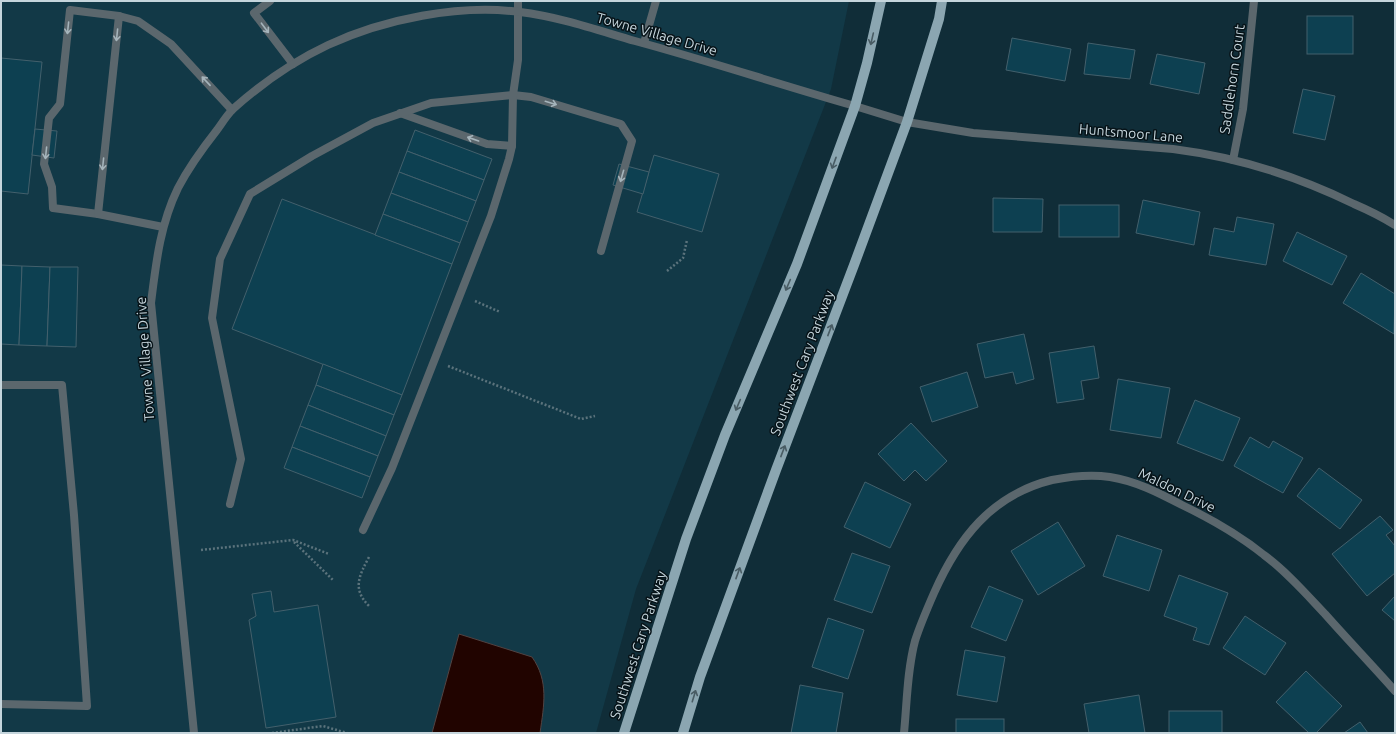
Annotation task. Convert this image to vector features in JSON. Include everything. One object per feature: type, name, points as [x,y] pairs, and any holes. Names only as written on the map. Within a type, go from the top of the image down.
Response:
[{"type":"main road","name":"Southwest Cary Parkway","points":[[624,733],[689,532],[725,435],[797,264],[855,106],[867,63],[881,1]]},
{"type":"main road","name":"Southwest Cary Parkway","points":[[683,733],[700,677],[907,122],[939,19],[942,1]]},
{"type":"street","points":[[270,1],[254,13],[293,64]]},
{"type":"street","points":[[363,530],[392,468],[491,216],[509,159],[512,146],[513,95],[518,60],[518,1]]},
{"type":"street","points":[[644,43],[656,1]]},
{"type":"street","name":"Saddlehorn Court","points":[[1233,160],[1243,109],[1254,1]]},
{"type":"street","points":[[163,228],[98,214],[53,208],[52,187],[44,164],[49,118],[60,104],[70,10],[119,16],[138,21],[171,44],[232,110]]},
{"type":"street","name":"Towne Village Drive","points":[[194,733],[151,303],[156,258],[163,228],[177,190],[195,159],[232,110],[293,64],[328,45],[394,22],[434,14],[475,10],[518,12],[551,17],[855,106]]},
{"type":"street","points":[[98,214],[119,16]]},
{"type":"street","points":[[230,504],[242,459],[212,318],[220,259],[250,194],[312,156],[373,122],[431,103],[513,95],[530,97],[621,124],[632,141],[601,251]]},
{"type":"street","name":"Huntsmoor Lane","points":[[855,106],[907,122],[973,133],[1198,152],[1286,175],[1338,196],[1384,218],[1395,225]]},
{"type":"street","points":[[400,114],[487,144],[512,146]]},
{"type":"street","points":[[1,385],[62,386],[74,515],[87,706],[1,704]]},
{"type":"street","name":"Maldon Drive","points":[[904,733],[909,672],[915,642],[924,616],[944,571],[961,544],[972,528],[987,513],[1021,490],[1043,482],[1066,477],[1090,475],[1112,477],[1138,483],[1205,516],[1244,540],[1265,556],[1305,593],[1395,691]]},
{"type":"path","points":[[667,272],[683,258],[688,240]]},
{"type":"path","points":[[472,300],[500,312]]},
{"type":"path","points":[[446,365],[581,419],[595,416]]},
{"type":"path","points":[[201,550],[293,540],[328,554]]},
{"type":"path","points":[[293,540],[334,581]]},
{"type":"path","points":[[369,557],[361,574],[359,586],[361,598],[369,606]]},
{"type":"path","points":[[272,733],[323,726],[347,733]]},
{"type":"shaded area","points":[[1,1],[849,1],[831,89],[636,589],[596,733],[1,733]]},
{"type":"shaded area","points":[[459,634],[532,657],[541,675],[543,684],[544,703],[540,733],[432,733]]},
{"type":"building","points":[[1307,16],[1353,16],[1353,54],[1307,54]]},
{"type":"building","points":[[1012,38],[1071,49],[1065,81],[1006,70]]},
{"type":"building","points":[[1088,43],[1135,50],[1130,79],[1084,74]]},
{"type":"building","points":[[1157,54],[1205,63],[1199,94],[1150,84]]},
{"type":"building","points":[[1,58],[42,62],[28,194],[1,191]]},
{"type":"building","points":[[1303,89],[1335,96],[1325,140],[1293,133]]},
{"type":"building","points":[[35,129],[57,131],[54,158],[32,155]]},
{"type":"building","points":[[415,130],[492,159],[484,180],[407,151]]},
{"type":"building","points":[[407,151],[484,180],[476,201],[399,172]]},
{"type":"building","points":[[654,155],[719,174],[702,232],[637,212]]},
{"type":"building","points":[[619,164],[649,172],[643,194],[613,185]]},
{"type":"building","points":[[399,172],[476,201],[468,222],[391,193]]},
{"type":"building","points":[[391,193],[468,222],[460,243],[383,214]]},
{"type":"building","points":[[993,198],[1043,199],[1042,232],[993,232]]},
{"type":"building","points":[[282,199],[452,264],[402,395],[232,329]]},
{"type":"building","points":[[1143,200],[1200,212],[1194,245],[1136,233]]},
{"type":"building","points":[[1059,205],[1119,205],[1119,237],[1059,237]]},
{"type":"building","points":[[383,214],[460,243],[452,264],[375,235]]},
{"type":"building","points":[[1237,217],[1274,224],[1266,265],[1209,255],[1214,228],[1234,232]]},
{"type":"building","points":[[1297,232],[1347,256],[1332,285],[1283,261]]},
{"type":"building","points":[[1,265],[22,266],[19,345],[1,344]]},
{"type":"building","points":[[22,266],[50,267],[47,346],[19,345]]},
{"type":"building","points":[[50,267],[78,267],[76,347],[47,346]]},
{"type":"building","points":[[1361,273],[1395,294],[1394,334],[1343,303]]},
{"type":"building","points":[[1024,334],[1034,379],[1016,384],[1013,372],[985,378],[977,344]]},
{"type":"building","points":[[1094,346],[1099,378],[1081,381],[1084,399],[1057,403],[1049,353]]},
{"type":"building","points":[[323,364],[402,395],[394,415],[316,385]]},
{"type":"building","points":[[967,372],[978,407],[932,422],[920,387]]},
{"type":"building","points":[[1118,379],[1170,388],[1161,438],[1110,430]]},
{"type":"building","points":[[316,385],[394,415],[386,436],[308,405]]},
{"type":"building","points":[[1195,400],[1240,418],[1223,461],[1177,443]]},
{"type":"building","points":[[308,405],[386,436],[378,456],[300,426]]},
{"type":"building","points":[[911,423],[947,461],[926,481],[915,470],[904,481],[878,454]]},
{"type":"building","points":[[300,426],[378,456],[370,477],[292,447]]},
{"type":"building","points":[[1250,437],[1269,448],[1273,441],[1303,458],[1283,493],[1234,466]]},
{"type":"building","points":[[292,447],[370,477],[362,498],[284,468]]},
{"type":"building","points":[[1319,468],[1362,500],[1340,529],[1297,496]]},
{"type":"building","points":[[865,482],[911,504],[890,548],[844,527]]},
{"type":"building","points":[[1380,516],[1393,530],[1386,535],[1395,546],[1395,573],[1367,596],[1332,554]]},
{"type":"building","points":[[1058,522],[1085,566],[1038,595],[1011,551]]},
{"type":"building","points":[[1117,535],[1162,550],[1149,591],[1103,576]]},
{"type":"building","points":[[852,553],[890,566],[872,613],[834,600]]},
{"type":"building","points":[[1179,575],[1228,593],[1209,645],[1193,640],[1197,628],[1164,616]]},
{"type":"building","points":[[989,586],[1023,600],[1006,641],[971,627]]},
{"type":"building","points":[[271,591],[274,612],[318,605],[336,717],[266,728],[249,620],[256,616],[252,594]]},
{"type":"building","points":[[1395,596],[1395,621],[1382,610]]},
{"type":"building","points":[[1245,616],[1286,643],[1265,675],[1223,648]]},
{"type":"building","points":[[828,618],[864,630],[848,679],[812,667]]},
{"type":"building","points":[[965,650],[1005,657],[997,702],[957,695]]},
{"type":"building","points":[[1306,671],[1342,706],[1316,733],[1309,733],[1276,702]]},
{"type":"building","points":[[800,685],[843,693],[836,733],[791,733]]},
{"type":"building","points":[[1139,695],[1145,733],[1089,733],[1084,704]]},
{"type":"building","points":[[1169,711],[1222,711],[1222,733],[1169,733]]},
{"type":"building","points":[[956,719],[1004,719],[1004,733],[956,733]]},
{"type":"building","points":[[1360,722],[1368,733],[1344,733]]}]
